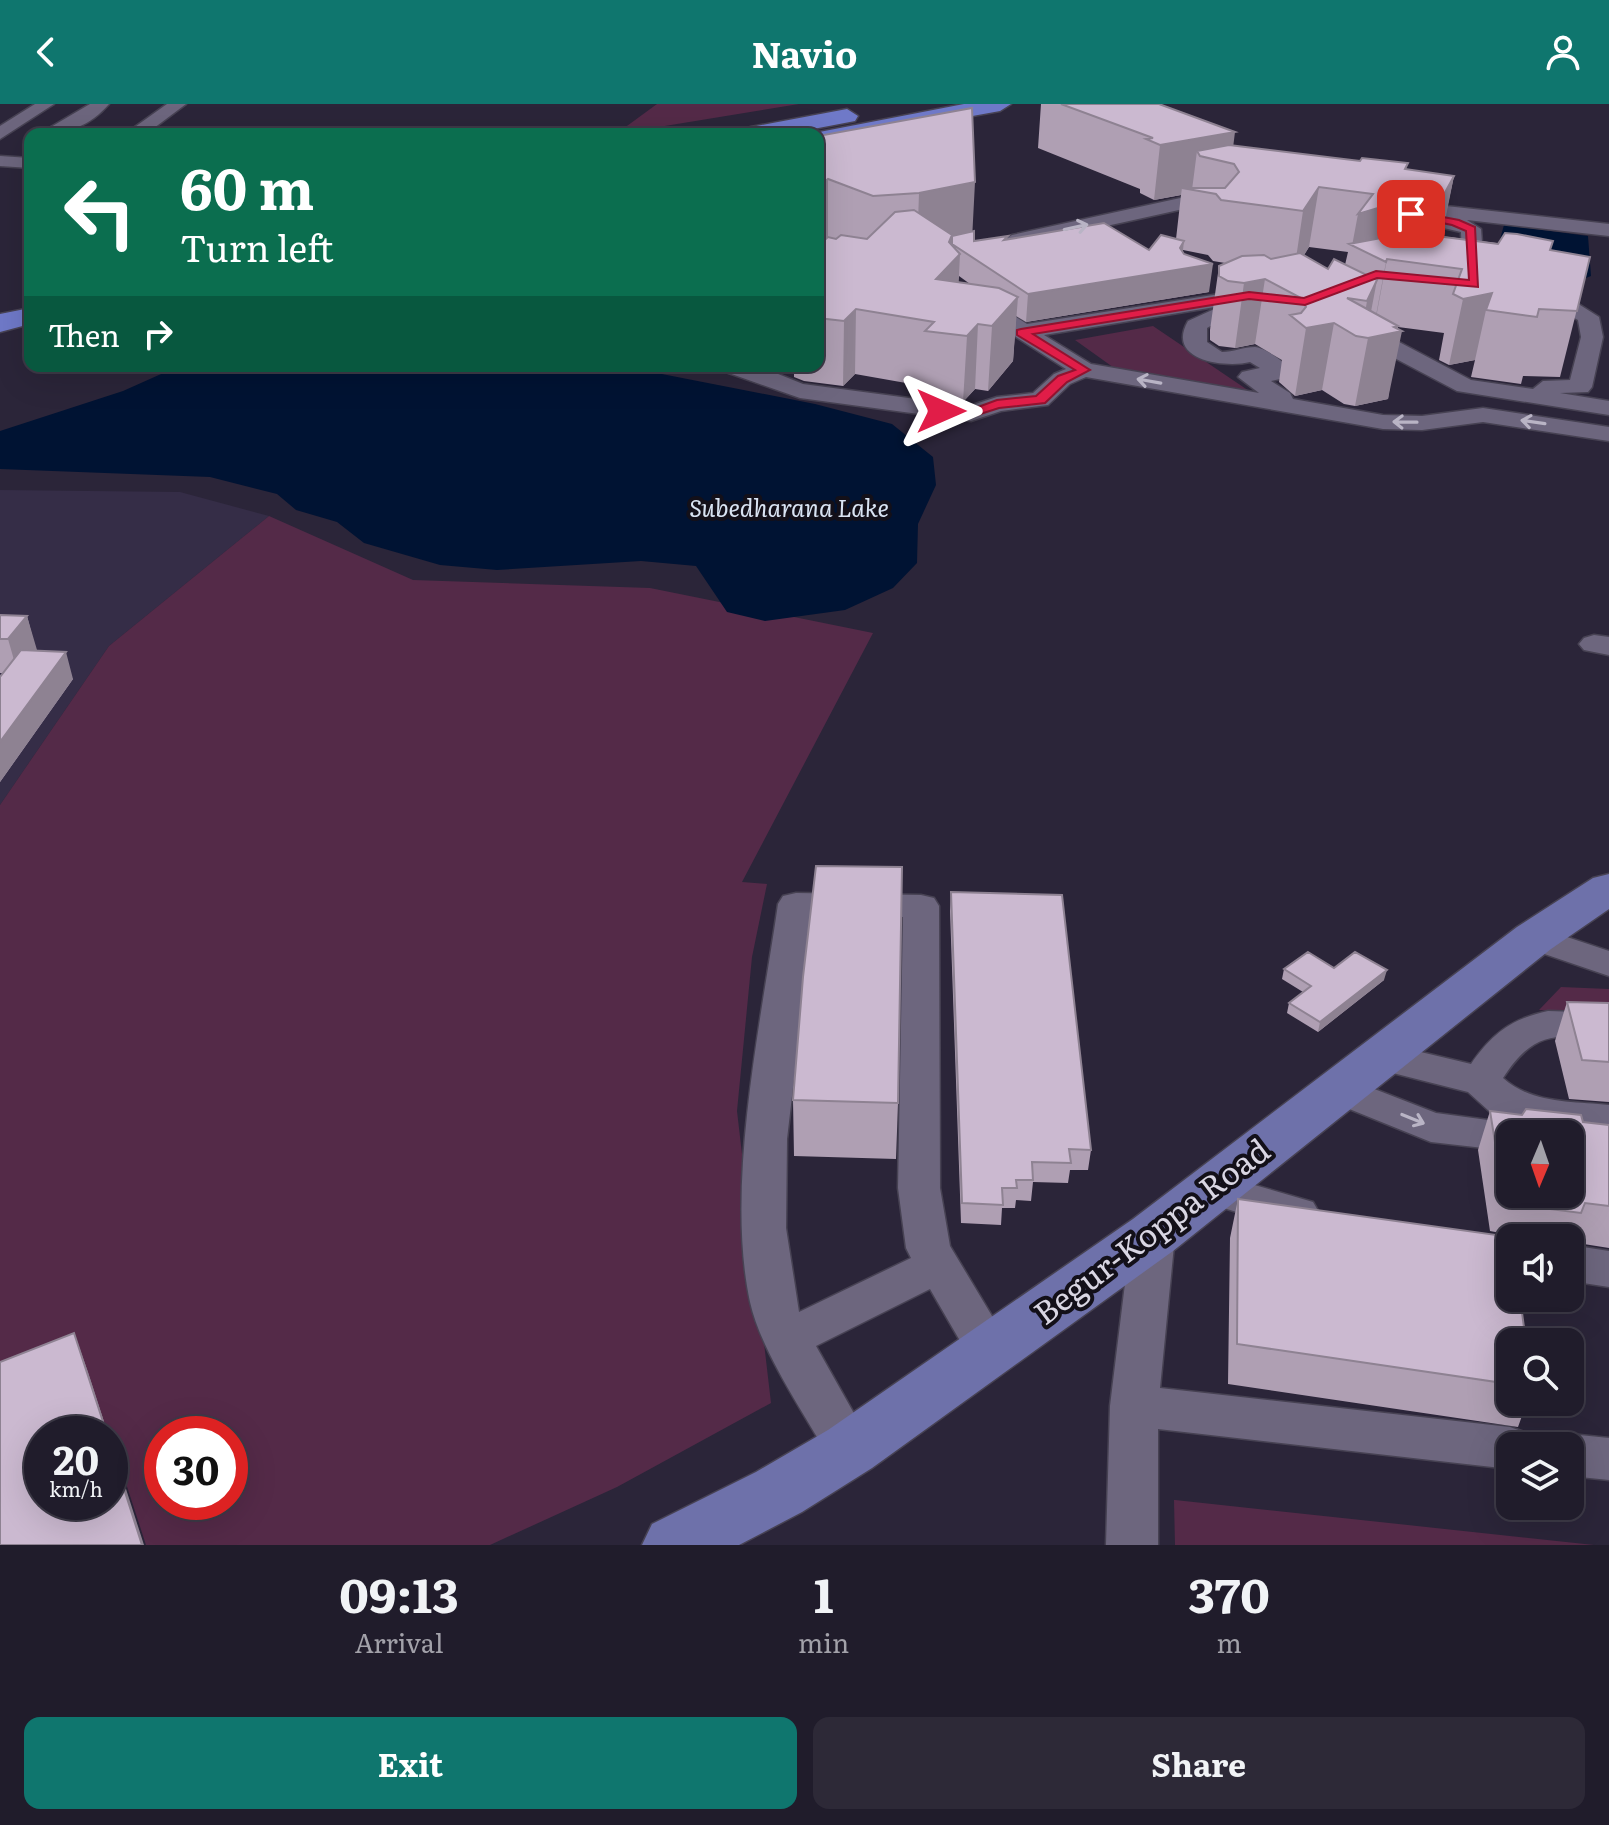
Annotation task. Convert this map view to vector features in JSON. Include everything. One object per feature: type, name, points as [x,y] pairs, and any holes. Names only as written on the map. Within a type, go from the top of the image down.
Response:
[{"type":"highway","points":[[783,128],[913,104]]},
{"type":"highway","points":[[824,136],[1000,104]]},
{"type":"highway","points":[[0,304],[24,298]]},
{"type":"highway","points":[[0,323],[24,317]]},
{"type":"main road","name":"Begur-Koppa Road","points":[[675,1545],[779,1492],[850,1449],[1153,1235],[1534,938],[1606,905]]},
{"type":"street","points":[[0,134],[46,104]]},
{"type":"street","points":[[64,128],[101,104]]},
{"type":"street","points":[[143,128],[178,104]]},
{"type":"street","points":[[0,142],[24,140]]},
{"type":"street","points":[[0,161],[24,163]]},
{"type":"street","points":[[992,245],[1221,194],[1248,194]]},
{"type":"street","points":[[1467,277],[1473,233],[1467,226],[1384,208],[1609,230]]},
{"type":"street","points":[[1157,210],[1180,214],[1183,220],[1196,224]]},
{"type":"street","points":[[1202,279],[1227,288],[1252,292],[1279,306],[1253,307],[1204,318],[1196,326],[1196,343],[1209,357],[1229,361],[1254,354],[1281,372],[1250,377],[1295,407]]},
{"type":"street","points":[[1515,291],[1553,298],[1588,317],[1592,337],[1580,387]]},
{"type":"street","points":[[1012,339],[1252,292]]},
{"type":"street","points":[[978,328],[974,312],[957,293],[1012,339],[1046,347],[1084,370],[1383,422],[1442,421],[1485,403],[1529,397],[1609,408]]},
{"type":"street","points":[[1442,421],[1447,410],[1444,400],[1340,328],[1465,386],[1485,403],[1609,434]]},
{"type":"street","points":[[754,372],[800,391],[971,414],[997,404],[1040,400],[1062,379],[1084,370]]},
{"type":"street","points":[[1529,397],[1551,386],[1609,391]]},
{"type":"street","points":[[850,1449],[787,1339],[773,1303],[764,1228],[763,1173],[796,904],[921,906],[919,1188],[928,1248],[990,1351]]},
{"type":"street","points":[[1534,938],[1609,964]]},
{"type":"street","points":[[1481,1081],[1499,1052],[1515,1034],[1544,1024],[1609,1026]]},
{"type":"street","points":[[1383,1057],[1481,1081],[1503,1101],[1532,1112],[1609,1120]]},
{"type":"street","points":[[1341,1090],[1431,1127],[1496,1134]]},
{"type":"street","points":[[1584,1145],[1609,1148]]},
{"type":"street","points":[[1213,1189],[1341,1227]]},
{"type":"street","points":[[1132,1545],[1134,1406],[1153,1235]]},
{"type":"street","points":[[787,1339],[938,1265]]},
{"type":"street","points":[[1584,1265],[1609,1269]]},
{"type":"street","points":[[1134,1406],[1496,1446]]},
{"type":"street","points":[[1584,1456],[1609,1459]]},
{"type":"shaded area","points":[[657,104],[799,104],[653,128],[624,128]]},
{"type":"shaded area","points":[[1153,326],[1255,395],[1124,375],[1075,340]]},
{"type":"shaded area","points":[[0,490],[180,492],[269,516],[109,646],[0,805]]},
{"type":"shaded area","points":[[269,516],[413,580],[650,588],[873,633],[742,882],[767,884],[752,957],[737,1111],[771,1403],[617,1487],[490,1545],[146,1545],[128,1490],[128,1416],[76,1416],[0,1376],[0,805],[109,646]]},
{"type":"shaded area","points":[[1561,987],[1609,989],[1609,1015],[1539,1010]]},
{"type":"shaded area","points":[[1175,1500],[1594,1545],[1175,1545]]},
{"type":"water","points":[[1504,225],[1588,236],[1591,276],[1578,281],[1491,271]]},
{"type":"water","name":"Subedharana Lake","points":[[166,372],[652,372],[815,404],[892,424],[933,457],[936,485],[918,524],[917,563],[893,588],[845,610],[765,621],[727,612],[696,566],[641,561],[497,570],[440,565],[364,543],[337,522],[296,510],[277,494],[210,477],[0,469],[0,431],[123,391]]},
{"type":"building","points":[[1061,104],[1159,104],[1235,132],[1160,145],[1146,139],[1153,138]]},
{"type":"building","points":[[972,108],[975,182],[919,193],[873,196],[828,179],[824,182],[824,135]]},
{"type":"building","points":[[1229,145],[1360,161],[1362,158],[1408,163],[1405,169],[1454,176],[1436,209],[1388,205],[1358,214],[1373,194],[1319,187],[1303,211],[1221,200],[1216,194],[1182,188],[1225,188],[1239,172],[1234,164],[1200,156],[1197,151]]},
{"type":"building","points":[[914,210],[952,235],[949,242],[960,254],[936,279],[999,288],[1018,297],[992,326],[978,324],[967,336],[925,331],[934,322],[856,309],[844,321],[824,319],[824,241],[841,235],[867,239],[895,212]]},
{"type":"building","points":[[1104,223],[1149,250],[1161,235],[1184,241],[1180,248],[1184,254],[1213,264],[1028,294],[952,244],[952,236],[974,231],[974,241],[1008,236],[1004,240]]},
{"type":"building","points":[[1384,224],[1427,226],[1425,230]]},
{"type":"building","points":[[1440,227],[1436,236],[1498,244],[1505,233],[1517,234],[1553,241],[1550,250],[1590,257],[1577,311],[1539,309],[1537,317],[1486,310],[1492,293],[1463,299],[1453,294],[1462,269],[1387,259],[1386,262],[1349,244]]},
{"type":"building","points":[[1300,253],[1328,269],[1334,259],[1377,280],[1367,301],[1347,298],[1402,331],[1368,338],[1356,336],[1334,323],[1306,328],[1290,315],[1301,313],[1306,307],[1301,298],[1265,279],[1244,283],[1219,276],[1219,266],[1242,256],[1264,255],[1271,259]]},
{"type":"building","points":[[0,615],[27,616],[8,639],[0,639]]},
{"type":"building","points":[[21,650],[66,652],[0,742],[0,677]]},
{"type":"building","points":[[816,866],[902,867],[898,1103],[793,1100]]},
{"type":"building","points":[[951,892],[1062,895],[1091,1150],[1069,1149],[1071,1163],[1032,1162],[1033,1180],[1016,1180],[1017,1188],[1002,1188],[1003,1205],[962,1203]]},
{"type":"building","points":[[1308,952],[1334,968],[1355,952],[1387,970],[1320,1022],[1289,1003],[1311,986],[1284,969]]},
{"type":"building","points":[[1567,1002],[1609,1003],[1609,1062],[1582,1060]]},
{"type":"building","points":[[1526,1109],[1581,1115],[1582,1120],[1496,1120],[1496,1148],[1490,1111],[1522,1115]]},
{"type":"building","points":[[1584,1122],[1609,1125],[1609,1206],[1585,1203],[1584,1206]]},
{"type":"building","points":[[1238,1199],[1496,1235],[1496,1312],[1522,1312],[1524,1328],[1496,1328],[1496,1382],[1237,1344]]},
{"type":"building","points":[[1542,1208],[1583,1208],[1581,1213]]},
{"type":"building","points":[[74,1333],[101,1416],[24,1416],[24,1520],[128,1520],[128,1501],[142,1545],[0,1545],[0,1362]]},
{"type":"route","points":[[941,411],[971,414],[997,404],[1040,400],[1062,379],[1084,370],[1021,332],[1249,296],[1305,302],[1376,275],[1474,284],[1471,229],[1455,222],[1411,214]]}]
